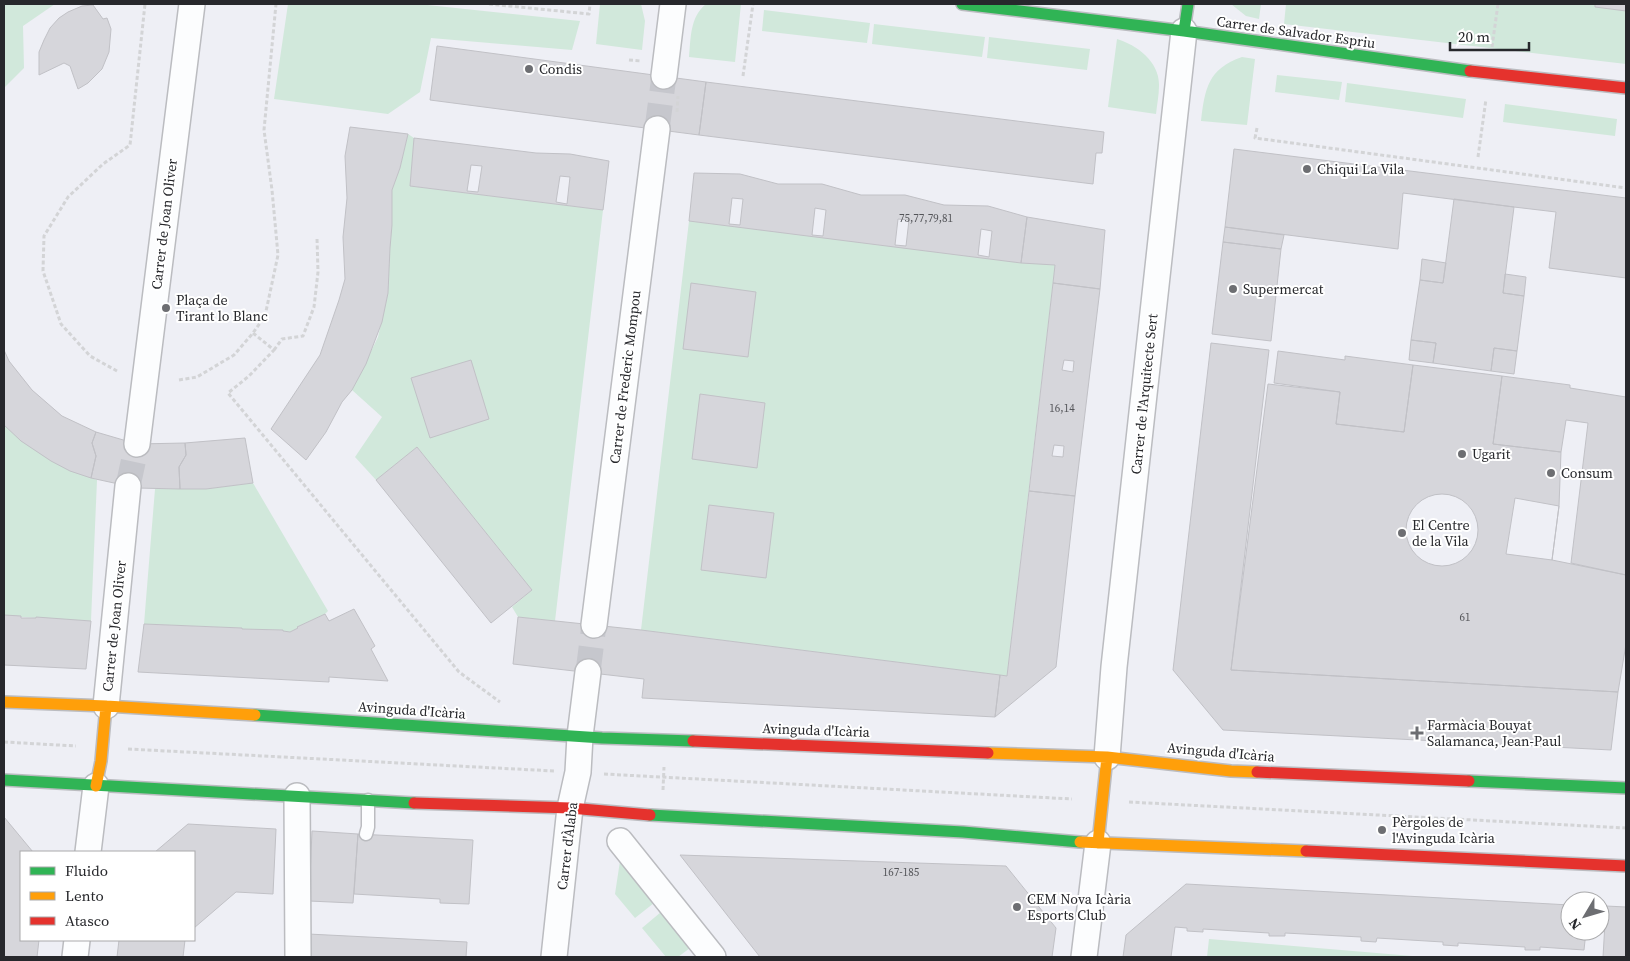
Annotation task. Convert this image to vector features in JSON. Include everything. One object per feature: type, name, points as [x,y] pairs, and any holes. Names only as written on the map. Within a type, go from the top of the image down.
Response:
[{"type":"street","name":"Carrer de Joan Oliver","points":[[137,444],[192,4]]},
{"type":"street","points":[[664,76],[673,4]]},
{"type":"street","name":"Carrer de Salvador Espriu","points":[[962,4],[1184,31],[1495,74],[1626,88]]},
{"type":"street","points":[[1184,31],[1188,4]]},
{"type":"street","name":"Carrer de l'Arquitecte Sert","points":[[1107,756],[1115,658],[1184,31]]},
{"type":"street","name":"Carrer de Frederic Mompou","points":[[594,625],[657,130]]},
{"type":"street","name":"Carrer de Joan Oliver","points":[[106,706],[128,486]]},
{"type":"street","points":[[580,736],[588,672]]},
{"type":"street","name":"Avinguda d'Icària","points":[[4,702],[106,706],[580,736],[1107,756],[1231,770],[1626,788]]},
{"type":"street","points":[[88,851],[96,786],[102,761],[106,706]]},
{"type":"street","name":"Carrer d'Àlaba","points":[[554,957],[570,808],[578,772],[580,736]]},
{"type":"street","points":[[1084,957],[1107,756]]},
{"type":"street","points":[[4,780],[433,804],[570,808],[643,815],[962,832],[1098,843],[1626,866]]},
{"type":"street","points":[[297,796],[298,957]]},
{"type":"street","points":[[620,841],[713,957]]},
{"type":"street","points":[[75,957],[77,941]]},
{"type":"lane","points":[[366,834],[368,827],[368,800]]},
{"type":"path","points":[[117,371],[90,356],[61,324],[44,271],[44,236],[68,197],[103,164],[130,145],[145,4]]},
{"type":"path","points":[[179,380],[197,377],[234,355],[265,316],[278,255],[264,130],[276,4]]},
{"type":"path","points":[[489,4],[589,14],[590,4]]},
{"type":"path","points":[[743,76],[753,4]]},
{"type":"path","points":[[1492,47],[1498,4]]},
{"type":"path","points":[[629,60],[641,61]]},
{"type":"path","points":[[1478,157],[1486,95]]},
{"type":"path","points":[[1257,128],[1255,138],[1626,188]]},
{"type":"path","points":[[317,238],[318,272],[314,307],[303,336],[282,339],[250,376],[228,393],[459,672],[500,702]]},
{"type":"path","points":[[253,333],[274,350]]},
{"type":"path","points":[[4,742],[76,746]]},
{"type":"path","points":[[125,748],[557,771]]},
{"type":"path","points":[[604,774],[1072,799]]},
{"type":"path","points":[[1121,802],[1626,828]]},
{"type":"green space","points":[[4,4],[55,4],[23,26],[24,68],[4,88]]},
{"type":"green space","points":[[288,4],[418,4],[580,21],[572,50],[431,38],[420,92],[388,114],[274,99]]},
{"type":"green space","points":[[600,4],[641,4],[645,21],[642,50],[596,44]]},
{"type":"green space","points":[[706,4],[741,4],[735,62],[689,57],[694,21]]},
{"type":"green space","points":[[1231,4],[1261,4],[1259,19],[1246,16]]},
{"type":"green space","points":[[1286,4],[1626,4],[1626,64],[1284,24]]},
{"type":"green space","points":[[764,10],[870,23],[867,43],[762,31]]},
{"type":"green space","points":[[874,24],[985,37],[982,57],[872,44]]},
{"type":"green space","points":[[989,37],[1090,49],[1087,70],[987,58]]},
{"type":"green space","points":[[1117,39],[1139,50],[1156,69],[1159,86],[1156,114],[1108,107]]},
{"type":"green space","points":[[1242,57],[1255,59],[1247,125],[1201,121],[1204,99],[1210,81],[1222,67]]},
{"type":"green space","points":[[1277,75],[1342,82],[1339,100],[1275,92]]},
{"type":"green space","points":[[1347,83],[1466,99],[1463,118],[1345,102]]},
{"type":"green space","points":[[1505,104],[1617,119],[1615,136],[1503,122]]},
{"type":"green space","points":[[408,134],[414,138],[410,186],[603,210],[555,621],[518,617],[512,607],[532,590],[417,447],[376,480],[355,457],[382,417],[352,390],[378,337],[388,293],[392,190],[400,168]]},
{"type":"green space","points":[[689,221],[1055,265],[1007,676],[641,630]]},
{"type":"green space","points":[[4,415],[24,435],[67,469],[97,480],[91,621],[4,616]]},
{"type":"green space","points":[[253,483],[328,611],[290,632],[283,630],[144,624],[155,489],[206,489]]},
{"type":"green space","points":[[620,861],[654,903],[635,918],[615,894]]},
{"type":"green space","points":[[661,912],[690,948],[678,957],[666,957],[642,928]]},
{"type":"green space","points":[[1209,939],[1424,957],[1207,957]]},
{"type":"building","points":[[1595,4],[1626,4],[1626,11],[1595,7]]},
{"type":"building","points":[[93,5],[103,19],[107,18],[111,29],[109,52],[102,69],[88,83],[78,89],[70,66],[64,63],[39,75],[39,52],[50,28],[68,12],[82,6]]},
{"type":"building","points":[[437,46],[706,82],[699,135],[430,100]]},
{"type":"building","points":[[706,82],[1104,132],[1102,153],[1096,153],[1093,184],[699,135]]},
{"type":"building","points":[[350,127],[408,134],[400,168],[392,190],[388,293],[382,322],[366,364],[326,432],[306,460],[271,429],[320,355],[345,279],[343,237],[347,198],[345,156]]},
{"type":"building","points":[[414,138],[536,153],[570,154],[609,161],[603,210],[410,186]],"holes":[[[471,165],[482,166],[478,192],[467,191]],[[560,176],[570,177],[567,204],[556,202]]]},
{"type":"building","points":[[1234,149],[1626,198],[1626,278],[1549,268],[1556,212],[1403,193],[1398,249],[1225,227]]},
{"type":"building","points":[[694,173],[740,174],[778,184],[822,184],[861,195],[905,195],[944,205],[988,206],[1027,217],[1021,263],[689,221]],"holes":[[[732,198],[743,199],[740,225],[729,224]],[[815,208],[826,210],[823,236],[812,235]],[[898,219],[909,220],[906,246],[895,245]],[[981,229],[992,231],[989,257],[978,255]]]},
{"type":"building","points":[[1454,199],[1514,207],[1503,293],[1524,296],[1517,351],[1494,348],[1491,371],[1433,363],[1436,343],[1411,340],[1420,280],[1443,283]]},
{"type":"building","points":[[1027,217],[1105,230],[1100,289],[1053,283],[1055,265],[1021,263]]},
{"type":"building","points":[[1225,227],[1284,235],[1281,249],[1223,242]]},
{"type":"building","points":[[1223,242],[1281,249],[1271,341],[1212,334]]},
{"type":"building","points":[[1422,259],[1446,263],[1443,283],[1420,280]]},
{"type":"building","points":[[1505,274],[1526,277],[1524,296],[1503,293]]},
{"type":"building","points":[[691,283],[756,292],[748,357],[683,349]]},
{"type":"building","points":[[1053,283],[1100,289],[1075,496],[1029,491]],"holes":[[[1064,360],[1074,361],[1073,372],[1062,370]],[[1054,445],[1064,446],[1063,457],[1052,456]]]},
{"type":"building","points":[[1411,340],[1436,343],[1433,363],[1409,360]]},
{"type":"building","points":[[1211,343],[1269,350],[1231,670],[1618,692],[1611,750],[1223,730],[1173,670]]},
{"type":"building","points":[[1494,348],[1517,351],[1514,374],[1491,371]]},
{"type":"building","points":[[4,350],[9,361],[32,390],[62,416],[96,432],[92,443],[96,456],[91,478],[70,471],[51,461],[21,441],[4,425]]},
{"type":"building","points":[[1278,351],[1345,360],[1345,356],[1413,365],[1404,432],[1336,424],[1340,392],[1274,383]]},
{"type":"building","points":[[471,360],[489,419],[430,438],[411,378]]},
{"type":"building","name":"El Centre de la Vila","points":[[1413,365],[1502,376],[1493,444],[1561,452],[1559,506],[1552,560],[1626,575],[1626,644],[1618,692],[1231,670],[1268,384],[1340,392],[1336,424],[1404,432]]},
{"type":"building","points":[[1502,376],[1570,385],[1570,388],[1626,397],[1626,575],[1571,563],[1588,423],[1566,420],[1561,452],[1493,444]]},
{"type":"building","points":[[700,394],[765,403],[757,468],[692,459]]},
{"type":"building","points":[[96,432],[137,444],[185,443],[186,455],[179,467],[180,489],[137,488],[91,478],[96,456],[92,443]]},
{"type":"building","points":[[245,438],[253,483],[206,489],[180,489],[179,467],[186,455],[185,443]]},
{"type":"building","points":[[417,447],[532,590],[491,623],[376,480]]},
{"type":"building","points":[[1029,491],[1075,496],[1056,667],[995,717],[1000,675],[1007,676]]},
{"type":"building","points":[[1442,494],[1462,500],[1472,510],[1478,530],[1472,550],[1462,560],[1442,566],[1422,560],[1412,550],[1406,530],[1412,510],[1422,500]]},
{"type":"building","points":[[1515,498],[1559,506],[1552,560],[1506,554]]},
{"type":"building","points":[[709,505],[774,513],[766,578],[701,570]]},
{"type":"building","points":[[354,609],[375,646],[371,649],[388,681],[329,677],[329,682],[138,672],[144,624],[283,630],[290,632],[325,614],[329,621]]},
{"type":"building","points":[[4,615],[21,616],[21,618],[36,617],[91,621],[86,669],[4,665]]},
{"type":"building","points":[[518,617],[641,630],[1000,675],[995,717],[642,698],[644,679],[513,664]]},
{"type":"building","points":[[4,817],[32,851],[20,851],[20,941],[39,941],[37,957],[4,957]]},
{"type":"building","points":[[188,824],[276,829],[273,894],[236,892],[195,927],[195,851],[156,851]]},
{"type":"building","points":[[312,831],[358,834],[353,903],[309,901]]},
{"type":"building","points":[[358,834],[473,840],[469,904],[440,903],[440,899],[354,894]]},
{"type":"building","points":[[680,855],[1006,866],[1056,928],[1052,957],[760,957]]},
{"type":"building","points":[[1186,884],[1560,904],[1560,941],[1585,941],[1584,950],[1540,947],[1540,950],[1525,950],[1525,947],[1458,943],[1458,946],[1443,945],[1443,942],[1377,938],[1376,942],[1361,941],[1361,937],[1285,933],[1285,936],[1269,936],[1269,933],[1203,929],[1203,932],[1187,931],[1187,928],[1175,927],[1171,957],[1123,957],[1126,935]]},
{"type":"building","points":[[1610,906],[1626,907],[1626,957],[1603,957],[1604,941],[1610,941]]},
{"type":"building","points":[[308,934],[467,942],[466,957],[308,957]]},
{"type":"building","points":[[119,941],[185,941],[183,957],[117,957]]},
{"type":"tunnel","points":[[657,129],[664,76]]},
{"type":"tunnel","points":[[128,486],[137,444]]},
{"type":"tunnel","points":[[588,672],[594,625]]},
{"type":"traffic: fast","points":[[962,4],[1184,31],[1470,71]]},
{"type":"traffic: fast","points":[[1184,31],[1188,4]]},
{"type":"traffic: fast","points":[[255,715],[602,738],[693,741]]},
{"type":"traffic: fast","points":[[4,780],[414,803]]},
{"type":"traffic: fast","points":[[1469,781],[1626,788]]},
{"type":"traffic: fast","points":[[650,815],[963,832],[1080,842]]},
{"type":"traffic: slow","points":[[4,702],[255,715]]},
{"type":"traffic: slow","points":[[96,786],[101,761],[106,706]]},
{"type":"traffic: slow","points":[[988,753],[1107,757],[1231,771],[1257,772]]},
{"type":"traffic: slow","points":[[1098,843],[1107,757]]},
{"type":"traffic: slow","points":[[1080,842],[1306,851]]},
{"type":"traffic: jam","points":[[1470,71],[1626,88]]},
{"type":"traffic: jam","points":[[693,741],[988,753]]},
{"type":"traffic: jam","points":[[1257,772],[1469,781]]},
{"type":"traffic: jam","points":[[414,803],[570,808],[650,815]]},
{"type":"traffic: jam","points":[[1306,851],[1626,866]]},
{"type":"place","name":"Condis","points":[[529,69]]},
{"type":"place","name":"Chiqui La Vila","points":[[1307,169]]},
{"type":"place","name":"Supermercat","points":[[1233,289]]},
{"type":"place","name":"Plaça de Tirant lo Blanc","points":[[166,308]]},
{"type":"place","name":"Ugarit","points":[[1462,454]]},
{"type":"place","name":"Consum","points":[[1551,473]]},
{"type":"place","name":"El Centre de la Vila","points":[[1402,533]]},
{"type":"place","name":"Farmàcia Bouyat Salamanca, Jean-Paul","points":[[1417,733]]},
{"type":"place","name":"Pèrgoles de l'Avinguda Icària","points":[[1382,830]]},
{"type":"place","name":"CEM Nova Icària Esports Club","points":[[1017,907]]}]
